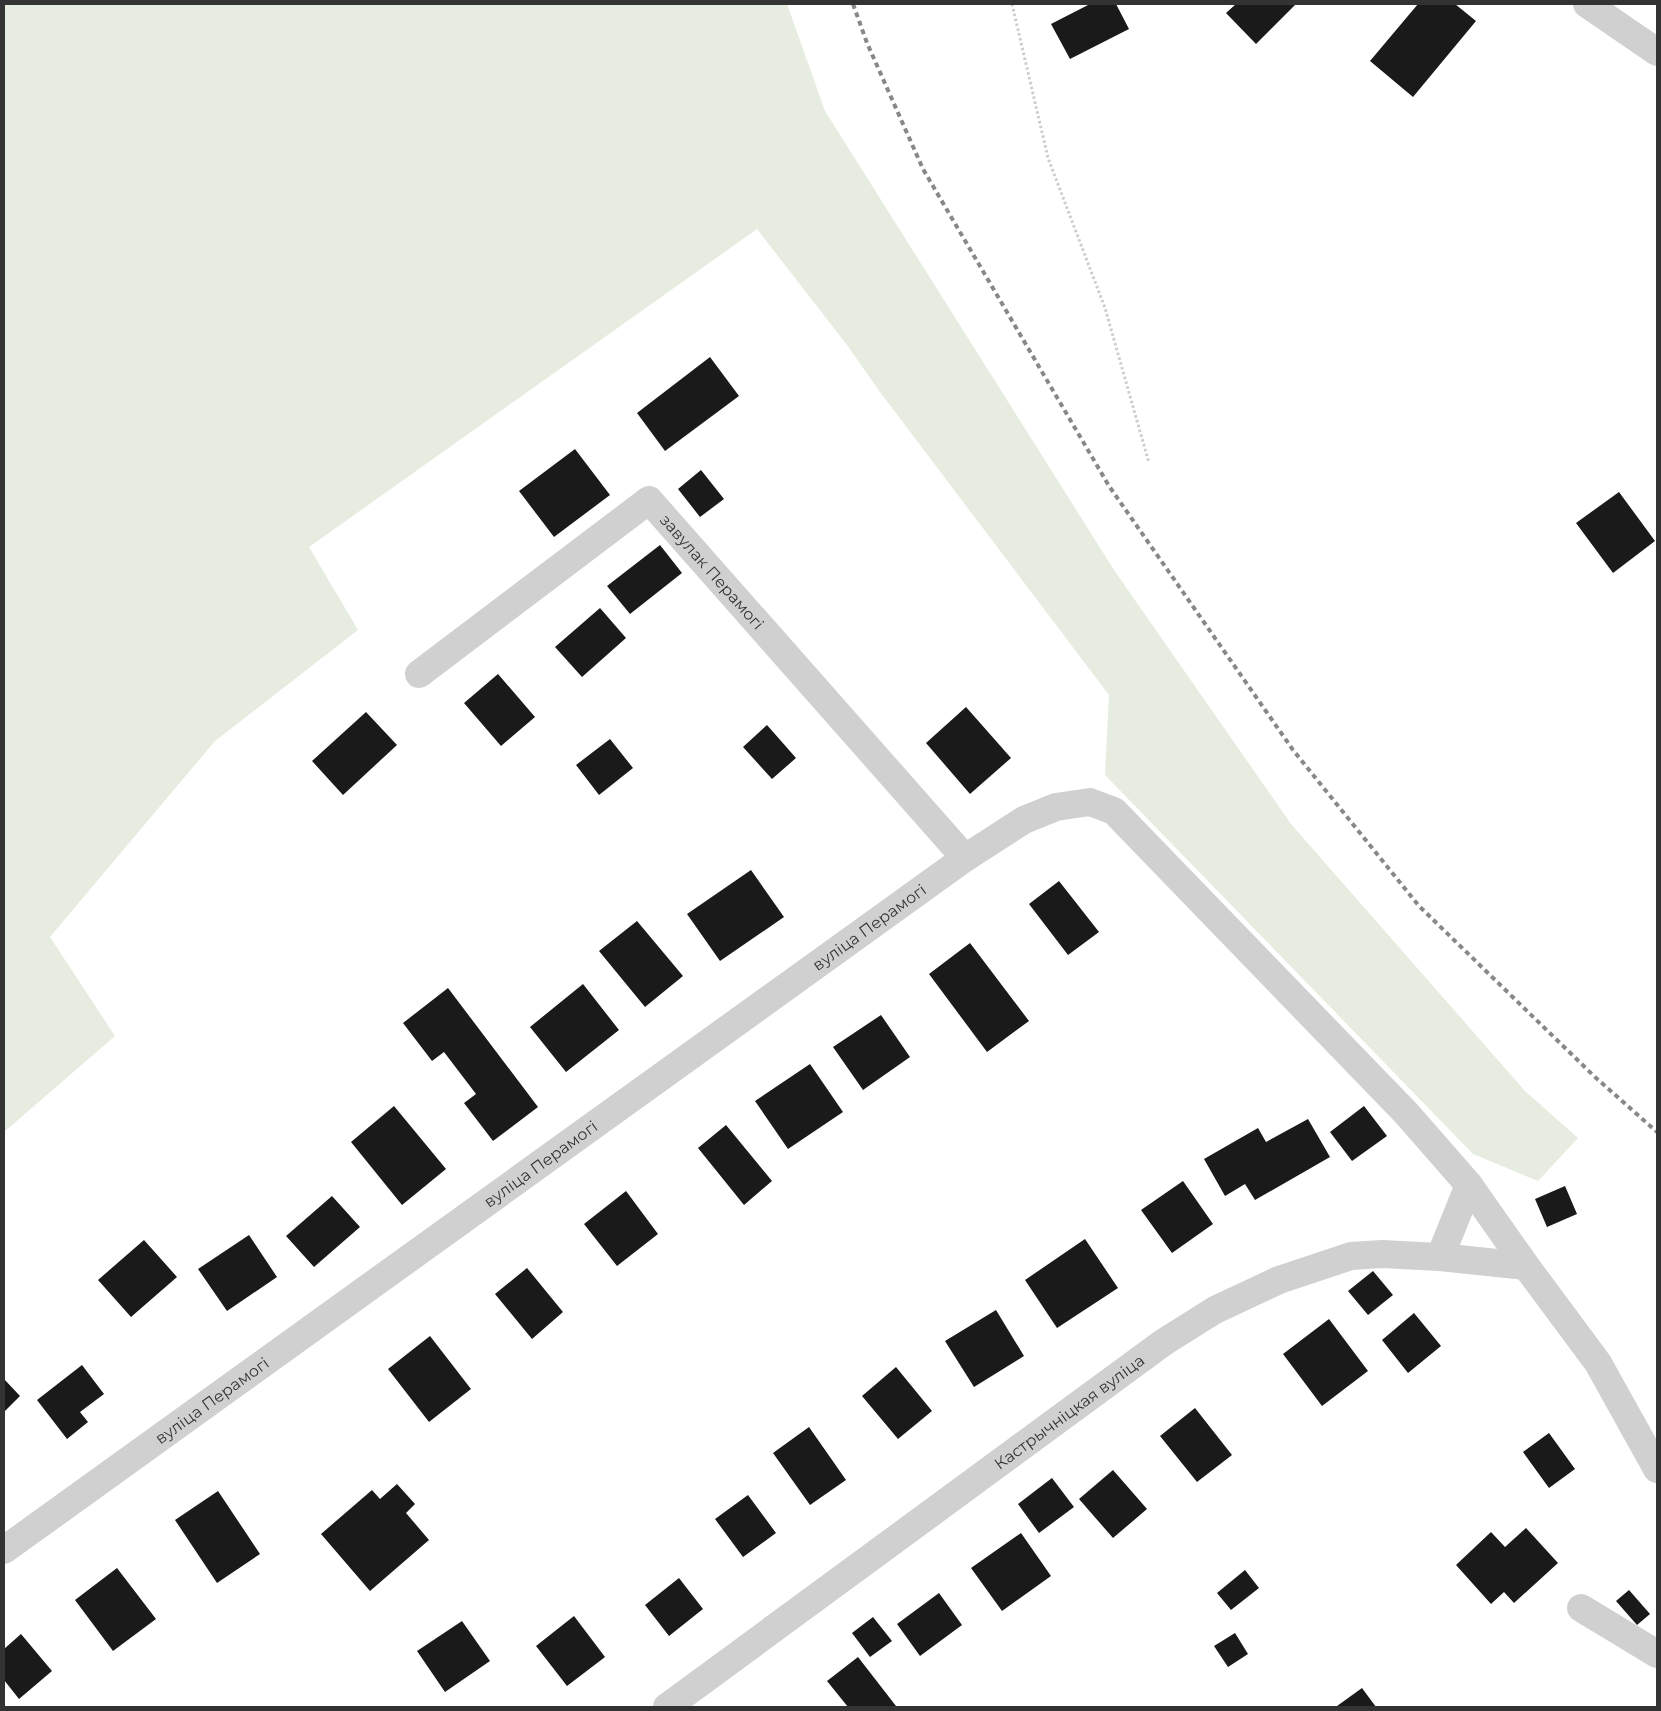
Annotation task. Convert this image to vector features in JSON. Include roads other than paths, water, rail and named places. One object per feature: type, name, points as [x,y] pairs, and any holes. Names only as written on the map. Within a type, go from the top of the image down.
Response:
[{"type":"street","points":[[1587,4],[1657,52]]},
{"type":"street","name":"завулак Перамогі","points":[[419,674],[649,500],[965,858]]},
{"type":"street","name":"вуліца Перамогі","points":[[4,1550],[965,858],[1024,820],[1056,807],[1090,802],[1114,811],[1407,1114],[1469,1185]]},
{"type":"street","points":[[1440,1257],[1469,1185]]},
{"type":"street","points":[[1469,1185],[1598,1363],[1657,1469]]},
{"type":"street","name":"Кастрычніцкая вуліца","points":[[667,1707],[1164,1342],[1214,1310],[1279,1280],[1351,1256],[1382,1254],[1440,1257],[1526,1266]]},
{"type":"street","points":[[1580,1608],[1657,1654]]},
{"type":"railway","points":[[853,4],[867,43],[923,169],[1109,486],[1293,750],[1419,906],[1595,1077],[1657,1132]]}]
